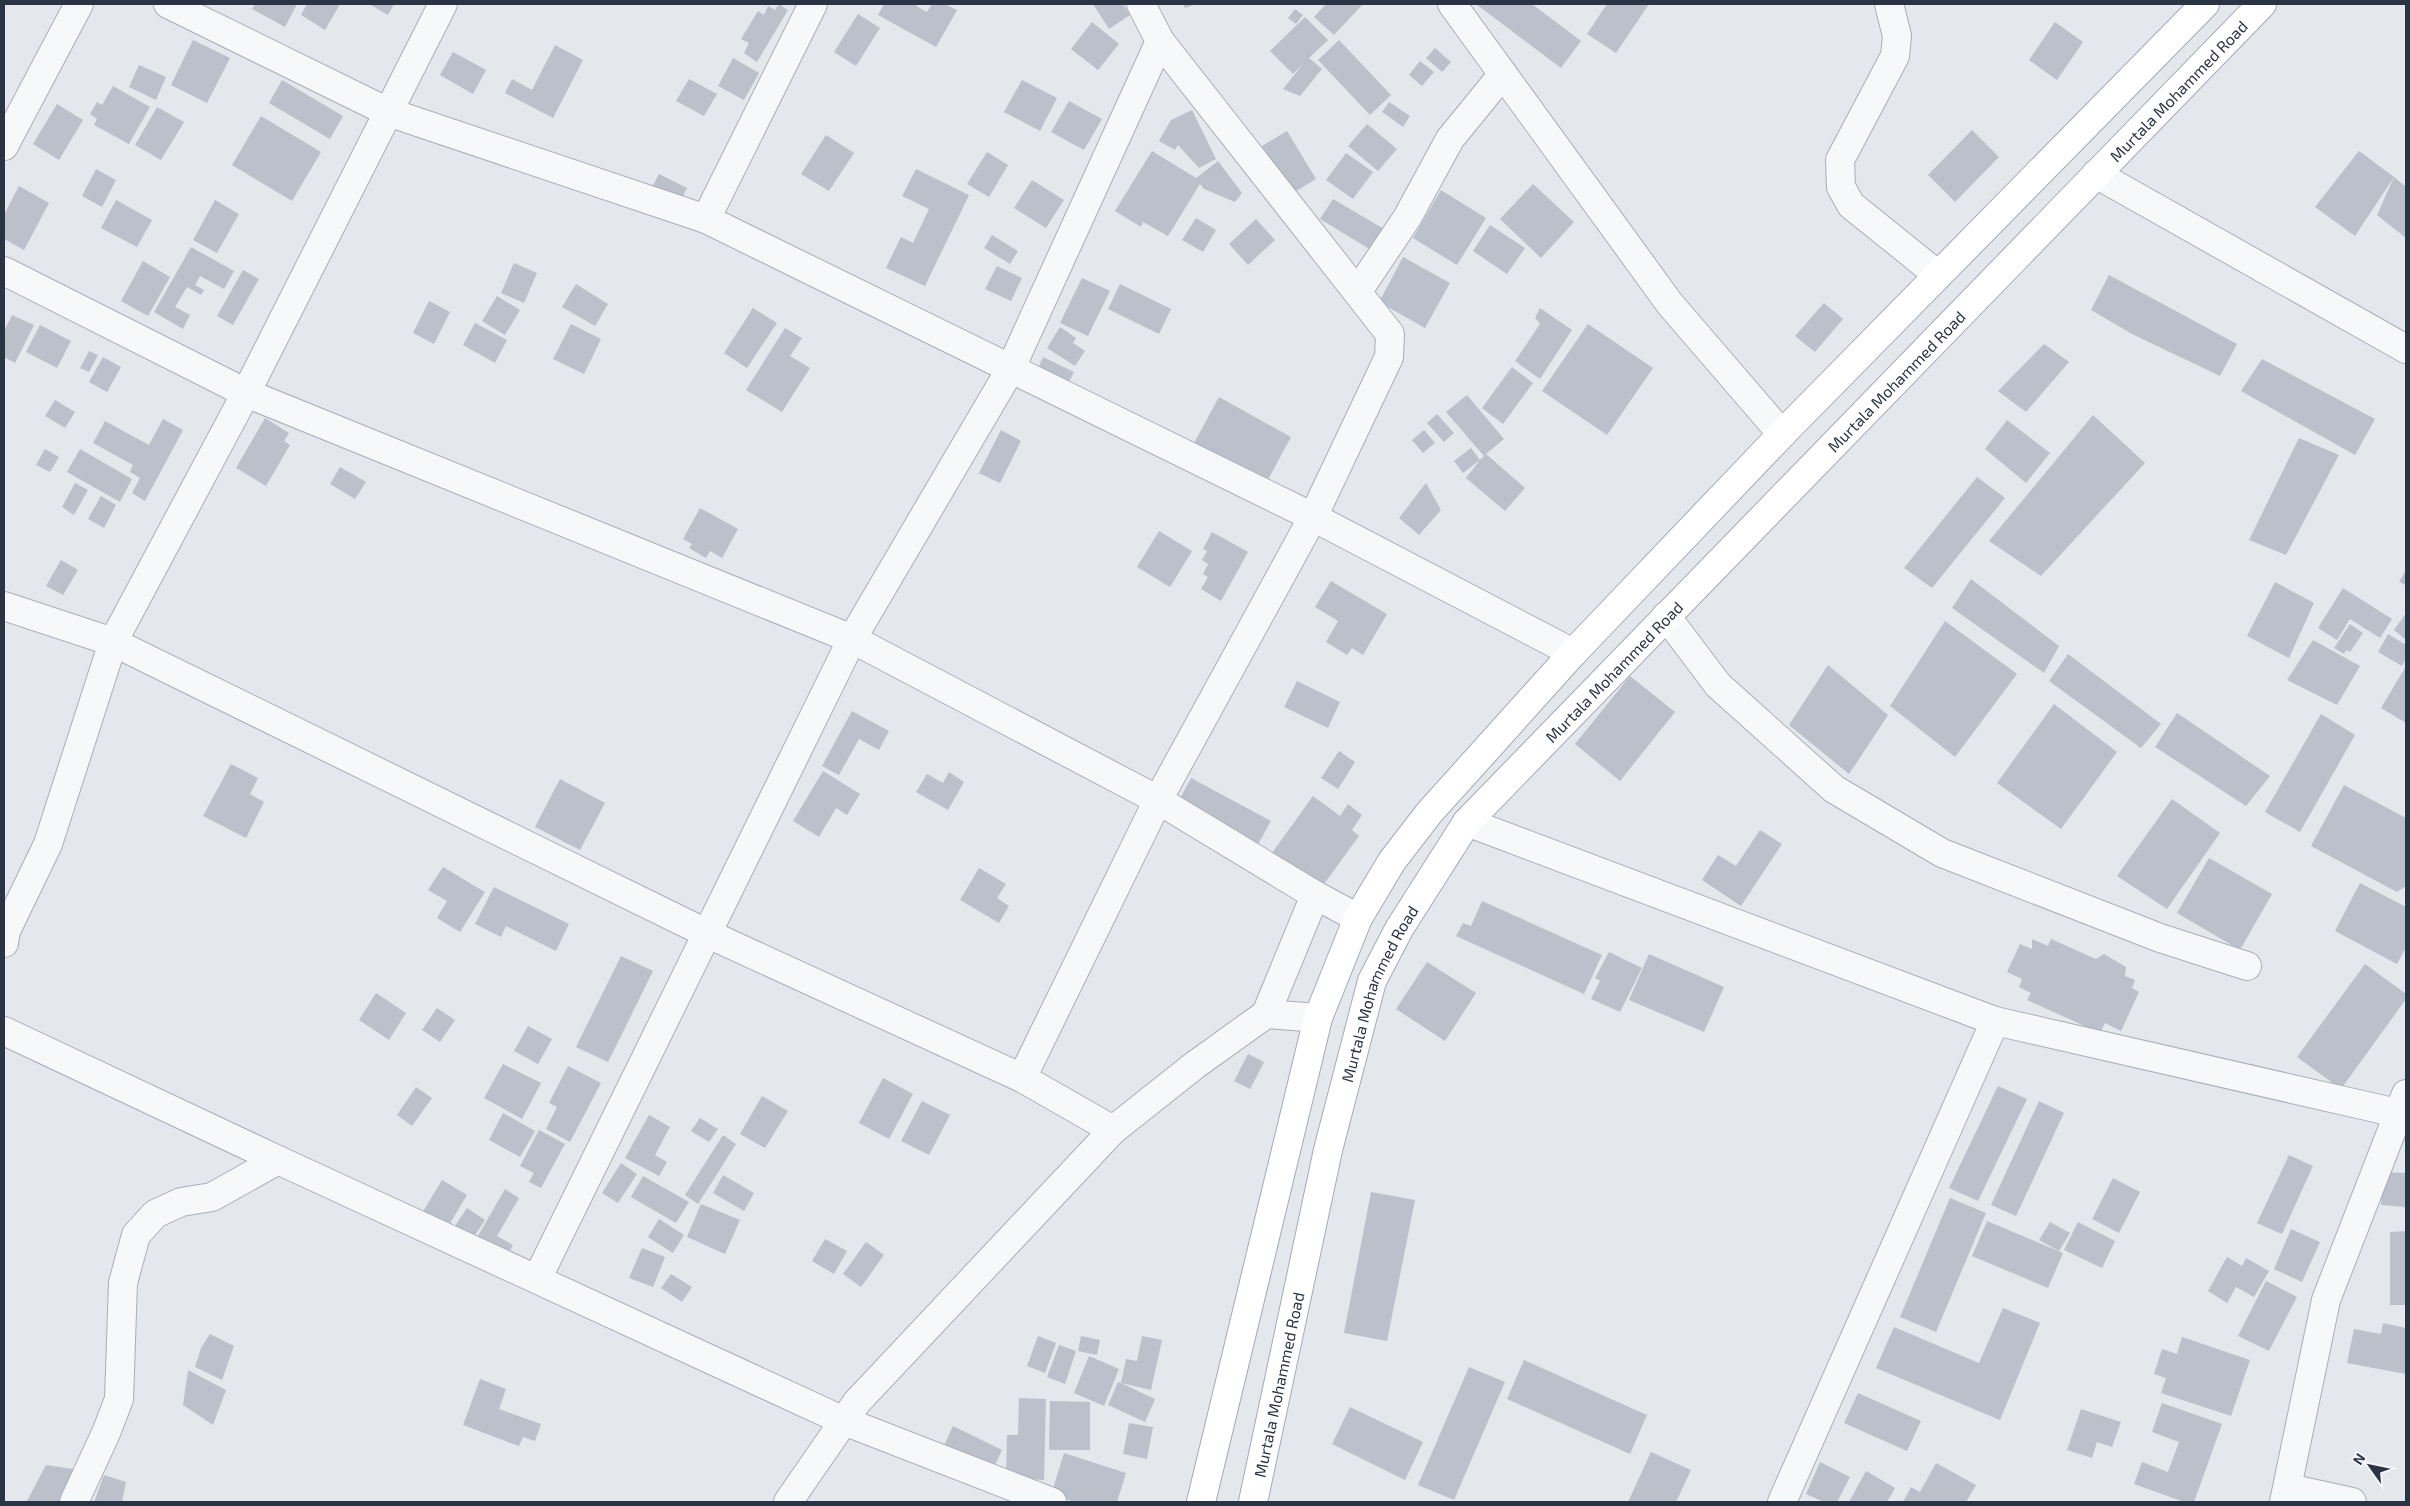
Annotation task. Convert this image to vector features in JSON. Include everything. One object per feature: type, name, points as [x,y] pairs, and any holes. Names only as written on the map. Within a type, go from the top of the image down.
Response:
[{"type":"main road","points":[[1201,1502],[1318,1018],[1358,918],[1392,861],[1429,813],[1573,653],[1782,434],[2205,4]]},
{"type":"main road","name":"Murtala Mohammed Road","points":[[1252,1502],[1328,1150],[1372,981],[1399,929],[1467,822],[2262,4]]},
{"type":"main road","points":[[1492,743],[1521,765]]},
{"type":"street","points":[[4,146],[78,4]]},
{"type":"street","points":[[168,4],[388,112],[706,220],[1313,517],[1573,653]]},
{"type":"street","points":[[4,943],[6,931],[48,844],[113,642],[246,393],[443,4]]},
{"type":"street","points":[[706,220],[813,4]]},
{"type":"street","points":[[1022,1078],[1158,800],[1313,517],[1389,357],[1390,334],[1160,41],[1141,4]]},
{"type":"street","points":[[1452,4],[1670,304],[1782,434]]},
{"type":"street","points":[[1889,4],[1897,36],[1895,56],[1840,160],[1841,187],[1851,205],[1938,276]]},
{"type":"street","points":[[538,1279],[706,933],[852,639],[1010,370],[1160,41]]},
{"type":"street","points":[[1358,291],[1407,218],[1450,139],[1503,74]]},
{"type":"street","points":[[2096,174],[2406,349]]},
{"type":"street","points":[[4,271],[246,393],[852,639],[1158,800],[1315,895],[1358,918]]},
{"type":"street","points":[[4,606],[113,642],[706,933],[1022,1078],[1113,1130]]},
{"type":"street","points":[[1666,616],[1718,685],[1834,789],[1942,853],[2160,938],[2247,966]]},
{"type":"street","points":[[1467,822],[1995,1021],[2404,1108],[2326,1300],[2286,1495],[2352,1502]]},
{"type":"street","points":[[788,1502],[857,1402],[1113,1130],[1195,1065],[1266,1014],[1315,895]]},
{"type":"street","points":[[1266,1014],[1318,1018]]},
{"type":"street","points":[[1782,1502],[1995,1021]]},
{"type":"street","points":[[4,1031],[278,1160],[844,1420],[1052,1502]]},
{"type":"street","points":[[74,1502],[106,1433],[119,1399],[123,1283],[136,1235],[155,1214],[181,1202],[212,1197],[278,1160]]},
{"type":"building","points":[[255,4],[297,4],[285,27],[252,9]]},
{"type":"building","points":[[307,4],[340,4],[325,30],[301,15]]},
{"type":"building","points":[[369,4],[394,4],[388,15]]},
{"type":"building","points":[[779,4],[788,10],[757,62],[744,53],[749,43],[741,39],[758,11],[764,15],[768,6],[775,10]]},
{"type":"building","points":[[884,4],[917,4],[916,6],[927,12],[932,4],[945,4],[957,10],[936,47],[878,15]]},
{"type":"building","points":[[1093,4],[1123,4],[1130,15],[1109,29]]},
{"type":"building","points":[[1183,4],[1195,4],[1185,8]]},
{"type":"building","points":[[1326,4],[1363,4],[1334,35],[1314,17]]},
{"type":"building","points":[[1476,4],[1532,4],[1581,41],[1561,68]]},
{"type":"building","points":[[1607,4],[1649,4],[1616,53],[1587,34]]},
{"type":"building","points":[[1295,9],[1303,15],[1296,24],[1288,18]]},
{"type":"building","points":[[858,14],[880,28],[856,66],[834,52]]},
{"type":"building","points":[[1305,17],[1328,40],[1309,58],[1322,69],[1300,96],[1283,89],[1303,64],[1293,74],[1270,51]]},
{"type":"building","points":[[1092,22],[1119,44],[1098,70],[1071,49]]},
{"type":"building","points":[[2055,22],[2083,42],[2057,80],[2029,60]]},
{"type":"building","points":[[193,40],[230,58],[207,103],[171,85]]},
{"type":"building","points":[[1339,40],[1391,95],[1370,115],[1318,60]]},
{"type":"building","points":[[555,45],[583,60],[553,118],[505,93],[512,79],[532,90]]},
{"type":"building","points":[[1435,48],[1451,62],[1442,72],[1426,58]]},
{"type":"building","points":[[453,52],[486,70],[473,94],[440,75]]},
{"type":"building","points":[[733,58],[759,73],[744,100],[718,86]]},
{"type":"building","points":[[1420,61],[1434,72],[1422,86],[1409,75]]},
{"type":"building","points":[[139,65],[166,77],[156,100],[129,87]]},
{"type":"building","points":[[689,79],[717,94],[704,116],[676,101]]},
{"type":"building","points":[[282,80],[343,116],[330,139],[269,103]]},
{"type":"building","points":[[1022,80],[1057,98],[1040,131],[1004,112]]},
{"type":"building","points":[[113,86],[150,107],[129,144],[94,125],[97,119],[90,114],[97,102],[102,105]]},
{"type":"building","points":[[1069,101],[1102,119],[1084,150],[1051,132]]},
{"type":"building","points":[[1389,102],[1410,116],[1403,127],[1382,112]]},
{"type":"building","points":[[57,104],[83,120],[59,160],[33,144]]},
{"type":"building","points":[[157,107],[184,122],[161,160],[135,145]]},
{"type":"building","points":[[1192,110],[1216,159],[1199,168],[1178,145],[1175,150],[1159,141],[1171,120]]},
{"type":"building","points":[[261,116],[321,152],[292,201],[232,165]]},
{"type":"building","points":[[1367,124],[1397,149],[1378,171],[1348,146]]},
{"type":"building","points":[[1972,130],[1999,157],[1955,202],[1928,175]]},
{"type":"building","points":[[1287,131],[1316,179],[1291,194],[1262,146]]},
{"type":"building","points":[[826,135],[854,153],[829,191],[801,174]]},
{"type":"building","points":[[1152,151],[1196,178],[1218,161],[1242,193],[1235,202],[1204,189],[1200,184],[1168,236],[1143,222],[1141,227],[1115,211]]},
{"type":"building","points":[[2359,151],[2394,177],[2355,236],[2315,207]]},
{"type":"building","points":[[987,152],[1008,165],[989,197],[967,184]]},
{"type":"building","points":[[1346,153],[1373,172],[1353,199],[1326,180]]},
{"type":"building","points":[[96,169],[116,180],[102,207],[82,196]]},
{"type":"building","points":[[916,169],[969,195],[925,286],[886,268],[901,237],[913,243],[929,209],[902,196]]},
{"type":"building","points":[[659,174],[687,188],[680,202],[652,187]]},
{"type":"building","points":[[2394,177],[2406,187],[2406,238],[2377,215]]},
{"type":"building","points":[[1032,180],[1064,200],[1046,228],[1014,208]]},
{"type":"building","points":[[1533,184],[1574,222],[1541,258],[1500,219]]},
{"type":"building","points":[[19,186],[49,203],[24,250],[4,239],[4,215]]},
{"type":"building","points":[[1441,190],[1486,218],[1457,265],[1413,238]]},
{"type":"building","points":[[1333,199],[1384,229],[1371,250],[1320,219]]},
{"type":"building","points":[[116,200],[152,220],[137,247],[101,228]]},
{"type":"building","points":[[215,200],[239,214],[217,253],[193,240]]},
{"type":"building","points":[[1196,218],[1216,230],[1203,252],[1182,240]]},
{"type":"building","points":[[1256,219],[1275,240],[1248,265],[1229,244]]},
{"type":"building","points":[[1490,225],[1525,248],[1507,274],[1473,251]]},
{"type":"building","points":[[992,235],[1018,251],[1010,264],[984,248]]},
{"type":"building","points":[[191,247],[234,271],[224,289],[200,276],[195,285],[204,290],[201,295],[187,287],[175,307],[190,315],[183,329],[154,312]]},
{"type":"building","points":[[1403,257],[1450,283],[1425,328],[1379,302]]},
{"type":"building","points":[[143,261],[170,277],[148,316],[121,301]]},
{"type":"building","points":[[514,263],[537,273],[524,303],[501,293]]},
{"type":"building","points":[[997,266],[1022,278],[1011,301],[985,289]]},
{"type":"building","points":[[243,270],[259,279],[233,325],[217,316]]},
{"type":"building","points":[[2109,275],[2237,344],[2220,376],[2132,334],[2091,310]]},
{"type":"building","points":[[1082,278],[1110,291],[1088,336],[1060,323]]},
{"type":"building","points":[[576,284],[608,304],[595,326],[562,307]]},
{"type":"building","points":[[1120,284],[1171,309],[1159,334],[1108,309]]},
{"type":"building","points":[[497,296],[520,310],[505,335],[482,321]]},
{"type":"building","points":[[429,301],[450,312],[434,344],[413,333]]},
{"type":"building","points":[[1824,303],[1843,319],[1815,352],[1795,336]]},
{"type":"building","points":[[753,308],[777,323],[747,368],[724,353]]},
{"type":"building","points":[[1540,308],[1572,330],[1540,379],[1515,361],[1540,324],[1535,318]]},
{"type":"building","points":[[12,315],[34,325],[15,363],[4,357],[4,331]]},
{"type":"building","points":[[475,323],[507,340],[495,363],[463,345]]},
{"type":"building","points":[[571,324],[601,339],[584,374],[553,359]]},
{"type":"building","points":[[1588,324],[1653,368],[1607,435],[1542,391]]},
{"type":"building","points":[[40,325],[71,341],[57,368],[26,352]]},
{"type":"building","points":[[1060,327],[1076,338],[1073,343],[1085,351],[1075,366],[1047,348]]},
{"type":"building","points":[[785,328],[802,338],[790,356],[810,368],[782,412],[746,390]]},
{"type":"building","points":[[2044,344],[2069,362],[2026,412],[1998,391]]},
{"type":"building","points":[[89,351],[98,355],[89,372],[80,368]]},
{"type":"building","points":[[103,357],[121,367],[107,392],[89,382]]},
{"type":"building","points":[[1043,357],[1074,372],[1065,390],[1035,375]]},
{"type":"building","points":[[2262,359],[2375,419],[2355,455],[2241,391]]},
{"type":"building","points":[[1512,367],[1533,383],[1503,424],[1482,408]]},
{"type":"building","points":[[1467,395],[1504,439],[1486,454],[1525,488],[1505,511],[1466,478],[1484,456],[1446,412]]},
{"type":"building","points":[[1219,397],[1291,437],[1265,485],[1193,445]]},
{"type":"building","points":[[55,400],[75,412],[65,428],[45,416]]},
{"type":"building","points":[[1437,414],[1454,433],[1444,442],[1427,423]]},
{"type":"building","points":[[2093,415],[2145,463],[2041,576],[1989,541]]},
{"type":"building","points":[[265,418],[289,433],[284,441],[290,445],[266,486],[236,468]]},
{"type":"building","points":[[163,419],[183,430],[145,501],[132,493],[140,478],[130,472],[133,465],[93,443],[105,421],[149,445]]},
{"type":"building","points":[[2007,420],[2050,453],[2026,483],[1985,449]]},
{"type":"building","points":[[1001,430],[1021,441],[1000,483],[979,473]]},
{"type":"building","points":[[1424,430],[1435,443],[1423,453],[1412,440]]},
{"type":"building","points":[[2299,438],[2339,455],[2286,555],[2249,540]]},
{"type":"building","points":[[1471,448],[1480,460],[1463,473],[1454,461]]},
{"type":"building","points":[[45,449],[59,457],[50,472],[36,465]]},
{"type":"building","points":[[80,449],[132,479],[120,502],[67,472]]},
{"type":"building","points":[[340,467],[366,482],[355,499],[330,484]]},
{"type":"building","points":[[1977,477],[2005,498],[1932,588],[1904,568]]},
{"type":"building","points":[[75,483],[88,490],[74,515],[62,507]]},
{"type":"building","points":[[1426,483],[1441,510],[1419,535],[1399,518]]},
{"type":"building","points":[[101,496],[116,505],[104,528],[88,519]]},
{"type":"building","points":[[700,508],[738,529],[722,558],[710,551],[706,558],[689,548],[692,544],[683,539]]},
{"type":"building","points":[[1159,531],[1192,551],[1170,587],[1137,567]]},
{"type":"building","points":[[1212,532],[1248,552],[1221,601],[1201,589],[1208,577],[1203,574],[1208,564],[1202,560],[1207,551],[1203,549]]},
{"type":"building","points":[[61,560],[78,570],[63,595],[46,586]]},
{"type":"building","points":[[2406,570],[2406,585],[2399,582]]},
{"type":"building","points":[[1971,579],[2059,646],[2044,673],[1952,608]]},
{"type":"building","points":[[1331,581],[1387,614],[1363,655],[1352,648],[1347,655],[1326,642],[1338,621],[1315,607]]},
{"type":"building","points":[[2275,582],[2314,603],[2289,658],[2247,636]]},
{"type":"building","points":[[2343,588],[2392,619],[2380,638],[2350,619],[2337,640],[2318,628]]},
{"type":"building","points":[[2406,613],[2406,640],[2394,630]]},
{"type":"building","points":[[1945,621],[2017,674],[1955,757],[1890,706]]},
{"type":"building","points":[[2350,624],[2363,633],[2350,652],[2346,650],[2344,654],[2334,648]]},
{"type":"building","points":[[2388,634],[2406,645],[2406,659],[2402,666],[2378,652]]},
{"type":"building","points":[[2313,640],[2360,666],[2337,705],[2287,680]]},
{"type":"building","points":[[2068,654],[2161,724],[2141,748],[2049,681]]},
{"type":"building","points":[[1828,665],[1888,715],[1849,774],[1789,725]]},
{"type":"building","points":[[2406,666],[2406,723],[2381,708]]},
{"type":"building","points":[[1630,676],[1675,712],[1620,781],[1575,744]]},
{"type":"building","points":[[1297,681],[1340,702],[1328,728],[1284,707]]},
{"type":"building","points":[[2054,704],[2117,752],[2061,829],[1997,783]]},
{"type":"building","points":[[852,711],[889,731],[879,750],[859,739],[839,775],[822,766]]},
{"type":"building","points":[[2177,713],[2270,776],[2246,806],[2155,747]]},
{"type":"building","points":[[2321,714],[2355,735],[2300,832],[2265,812]]},
{"type":"building","points":[[1339,751],[1355,762],[1338,789],[1321,778]]},
{"type":"building","points":[[231,764],[258,778],[250,794],[264,802],[246,838],[203,816]]},
{"type":"building","points":[[823,771],[860,794],[847,815],[836,808],[819,837],[793,821]]},
{"type":"building","points":[[949,772],[964,782],[948,810],[916,792],[927,774],[943,783]]},
{"type":"building","points":[[1191,778],[1271,821],[1257,846],[1177,804]]},
{"type":"building","points":[[560,779],[605,803],[580,850],[535,827]]},
{"type":"building","points":[[2344,785],[2406,818],[2406,886],[2397,892],[2311,846]]},
{"type":"building","points":[[1313,796],[1340,816],[1348,804],[1362,815],[1352,830],[1359,836],[1321,888],[1272,853]]},
{"type":"building","points":[[2172,799],[2220,833],[2167,909],[2117,876]]},
{"type":"building","points":[[1760,830],[1782,844],[1741,906],[1702,880],[1718,855],[1736,866]]},
{"type":"building","points":[[2209,858],[2272,894],[2240,950],[2177,913]]},
{"type":"building","points":[[443,867],[485,892],[460,932],[437,918],[447,901],[428,890]]},
{"type":"building","points":[[979,868],[1006,884],[997,898],[1009,906],[999,923],[960,900]]},
{"type":"building","points":[[2360,883],[2406,907],[2406,947],[2397,964],[2335,931]]},
{"type":"building","points":[[494,887],[569,924],[556,951],[506,926],[501,937],[475,924]]},
{"type":"building","points":[[1482,901],[1602,955],[1584,994],[1456,936],[1463,923],[1471,926]]},
{"type":"building","points":[[2032,939],[2048,946],[2051,939],[2096,959],[2104,954],[2126,967],[2125,976],[2135,980],[2132,988],[2139,992],[2121,1031],[2105,1023],[2100,1033],[2027,1000],[2031,993],[2019,987],[2022,979],[2007,972],[2020,944],[2032,949]]},
{"type":"building","points":[[1609,952],[1642,968],[1620,1012],[1591,999],[1600,981],[1595,978]]},
{"type":"building","points":[[1649,954],[1724,987],[1704,1032],[1629,1000]]},
{"type":"building","points":[[621,956],[653,971],[608,1062],[576,1047]]},
{"type":"building","points":[[1427,962],[1476,993],[1445,1041],[1396,1009]]},
{"type":"building","points":[[2365,964],[2406,994],[2406,999],[2341,1089],[2297,1057]]},
{"type":"building","points":[[376,993],[406,1013],[389,1040],[359,1020]]},
{"type":"building","points":[[437,1008],[455,1020],[440,1042],[422,1030]]},
{"type":"building","points":[[528,1026],[552,1039],[538,1064],[514,1051]]},
{"type":"building","points":[[1248,1054],[1264,1062],[1250,1089],[1234,1081]]},
{"type":"building","points":[[503,1064],[541,1083],[522,1119],[484,1098]]},
{"type":"building","points":[[568,1066],[601,1083],[570,1142],[546,1129],[557,1107],[549,1103]]},
{"type":"building","points":[[883,1078],[913,1094],[889,1139],[859,1123]]},
{"type":"building","points":[[1998,1086],[2027,1099],[1978,1201],[1949,1188]]},
{"type":"building","points":[[416,1087],[432,1098],[412,1126],[397,1115]]},
{"type":"building","points":[[762,1096],[788,1111],[765,1148],[740,1134]]},
{"type":"building","points":[[922,1101],[950,1115],[929,1155],[901,1141]]},
{"type":"building","points":[[2039,1101],[2064,1113],[2016,1216],[1991,1205]]},
{"type":"building","points":[[503,1113],[535,1131],[520,1157],[489,1140]]},
{"type":"building","points":[[649,1115],[670,1127],[655,1155],[667,1162],[659,1176],[625,1158]]},
{"type":"building","points":[[700,1118],[718,1129],[709,1142],[691,1131]]},
{"type":"building","points":[[539,1130],[565,1144],[541,1188],[529,1182],[534,1173],[520,1166]]},
{"type":"building","points":[[723,1135],[736,1144],[698,1204],[685,1195]]},
{"type":"building","points":[[2289,1155],[2313,1166],[2282,1234],[2257,1223]]},
{"type":"building","points":[[621,1163],[637,1174],[618,1203],[602,1193]]},
{"type":"building","points":[[2383,1172],[2406,1173],[2406,1207],[2381,1205]]},
{"type":"building","points":[[723,1175],[754,1193],[744,1211],[713,1193]]},
{"type":"building","points":[[643,1176],[689,1202],[676,1223],[631,1197]]},
{"type":"building","points":[[2113,1178],[2140,1192],[2119,1233],[2092,1219]]},
{"type":"building","points":[[442,1180],[467,1195],[446,1230],[421,1215]]},
{"type":"building","points":[[505,1189],[519,1198],[497,1236],[513,1245],[506,1259],[475,1241]]},
{"type":"building","points":[[1371,1192],[1415,1200],[1387,1341],[1344,1333]]},
{"type":"building","points":[[1950,1198],[1986,1213],[1936,1332],[1900,1317]]},
{"type":"building","points":[[701,1204],[740,1220],[725,1254],[687,1237]]},
{"type":"building","points":[[467,1208],[485,1220],[471,1241],[453,1229]]},
{"type":"building","points":[[659,1219],[684,1235],[673,1253],[648,1237]]},
{"type":"building","points":[[1987,1221],[2063,1253],[2048,1288],[1972,1256]]},
{"type":"building","points":[[2050,1222],[2070,1233],[2059,1251],[2039,1240]]},
{"type":"building","points":[[2078,1222],[2115,1241],[2102,1268],[2064,1250]]},
{"type":"building","points":[[2291,1229],[2320,1242],[2302,1282],[2274,1269]]},
{"type":"building","points":[[2406,1231],[2406,1305],[2390,1305],[2390,1232]]},
{"type":"building","points":[[825,1239],[847,1251],[834,1274],[812,1261]]},
{"type":"building","points":[[866,1242],[884,1255],[861,1287],[843,1274]]},
{"type":"building","points":[[642,1248],[665,1257],[653,1287],[629,1278]]},
{"type":"building","points":[[2227,1257],[2242,1266],[2246,1258],[2269,1271],[2254,1297],[2236,1287],[2227,1303],[2208,1291]]},
{"type":"building","points":[[671,1274],[692,1287],[682,1302],[661,1288]]},
{"type":"building","points":[[2266,1281],[2297,1297],[2269,1351],[2238,1336]]},
{"type":"building","points":[[2003,1308],[2040,1323],[2000,1420],[1876,1368],[1894,1327],[1979,1363]]},
{"type":"building","points":[[2383,1323],[2406,1328],[2406,1374],[2347,1363],[2354,1329],[2381,1334]]},
{"type":"building","points":[[210,1334],[234,1346],[222,1380],[195,1367],[201,1348]]},
{"type":"building","points":[[1038,1336],[1056,1343],[1045,1373],[1027,1366]]},
{"type":"building","points":[[1081,1336],[1100,1340],[1097,1355],[1078,1351]]},
{"type":"building","points":[[1142,1336],[1162,1340],[1151,1390],[1121,1383],[1126,1359],[1137,1361]]},
{"type":"building","points":[[2182,1337],[2250,1360],[2231,1416],[2161,1393],[2166,1378],[2154,1374],[2162,1349],[2177,1354]]},
{"type":"building","points":[[1059,1345],[1076,1351],[1065,1384],[1047,1377]]},
{"type":"building","points":[[1089,1356],[1119,1369],[1104,1406],[1074,1393]]},
{"type":"building","points":[[1524,1360],[1647,1415],[1630,1454],[1507,1399]]},
{"type":"building","points":[[1469,1367],[1505,1382],[1454,1500],[1418,1485]]},
{"type":"building","points":[[188,1370],[226,1390],[213,1425],[183,1405]]},
{"type":"building","points":[[480,1379],[506,1389],[499,1409],[541,1424],[535,1441],[523,1437],[519,1446],[463,1425]]},
{"type":"building","points":[[1118,1382],[1155,1399],[1145,1422],[1108,1405]]},
{"type":"building","points":[[1858,1393],[1921,1421],[1907,1451],[1844,1423]]},
{"type":"building","points":[[1019,1398],[1046,1399],[1044,1480],[1006,1477],[1007,1435],[1018,1435]]},
{"type":"building","points":[[1050,1401],[1090,1402],[1090,1450],[1049,1450]]},
{"type":"building","points":[[2162,1403],[2222,1424],[2194,1502],[2184,1502],[2134,1484],[2142,1462],[2168,1472],[2179,1442],[2152,1432]]},
{"type":"building","points":[[1350,1407],[1423,1442],[1405,1480],[1332,1444]]},
{"type":"building","points":[[2081,1409],[2121,1422],[2112,1447],[2097,1442],[2092,1458],[2067,1450]]},
{"type":"building","points":[[1129,1423],[1153,1427],[1147,1459],[1123,1454]]},
{"type":"building","points":[[953,1426],[1002,1450],[991,1474],[942,1450]]},
{"type":"building","points":[[1651,1452],[1691,1470],[1676,1502],[1628,1502]]},
{"type":"building","points":[[1064,1453],[1126,1473],[1117,1502],[1075,1502],[1051,1495]]},
{"type":"building","points":[[1820,1462],[1850,1477],[1837,1502],[1824,1502],[1806,1494]]},
{"type":"building","points":[[1936,1463],[1976,1485],[1966,1502],[1903,1502],[1911,1487],[1920,1492]]},
{"type":"building","points":[[46,1465],[80,1470],[63,1502],[27,1501]]},
{"type":"building","points":[[1866,1471],[1895,1488],[1887,1502],[1849,1502]]},
{"type":"building","points":[[104,1475],[126,1482],[122,1502],[94,1502]]}]
